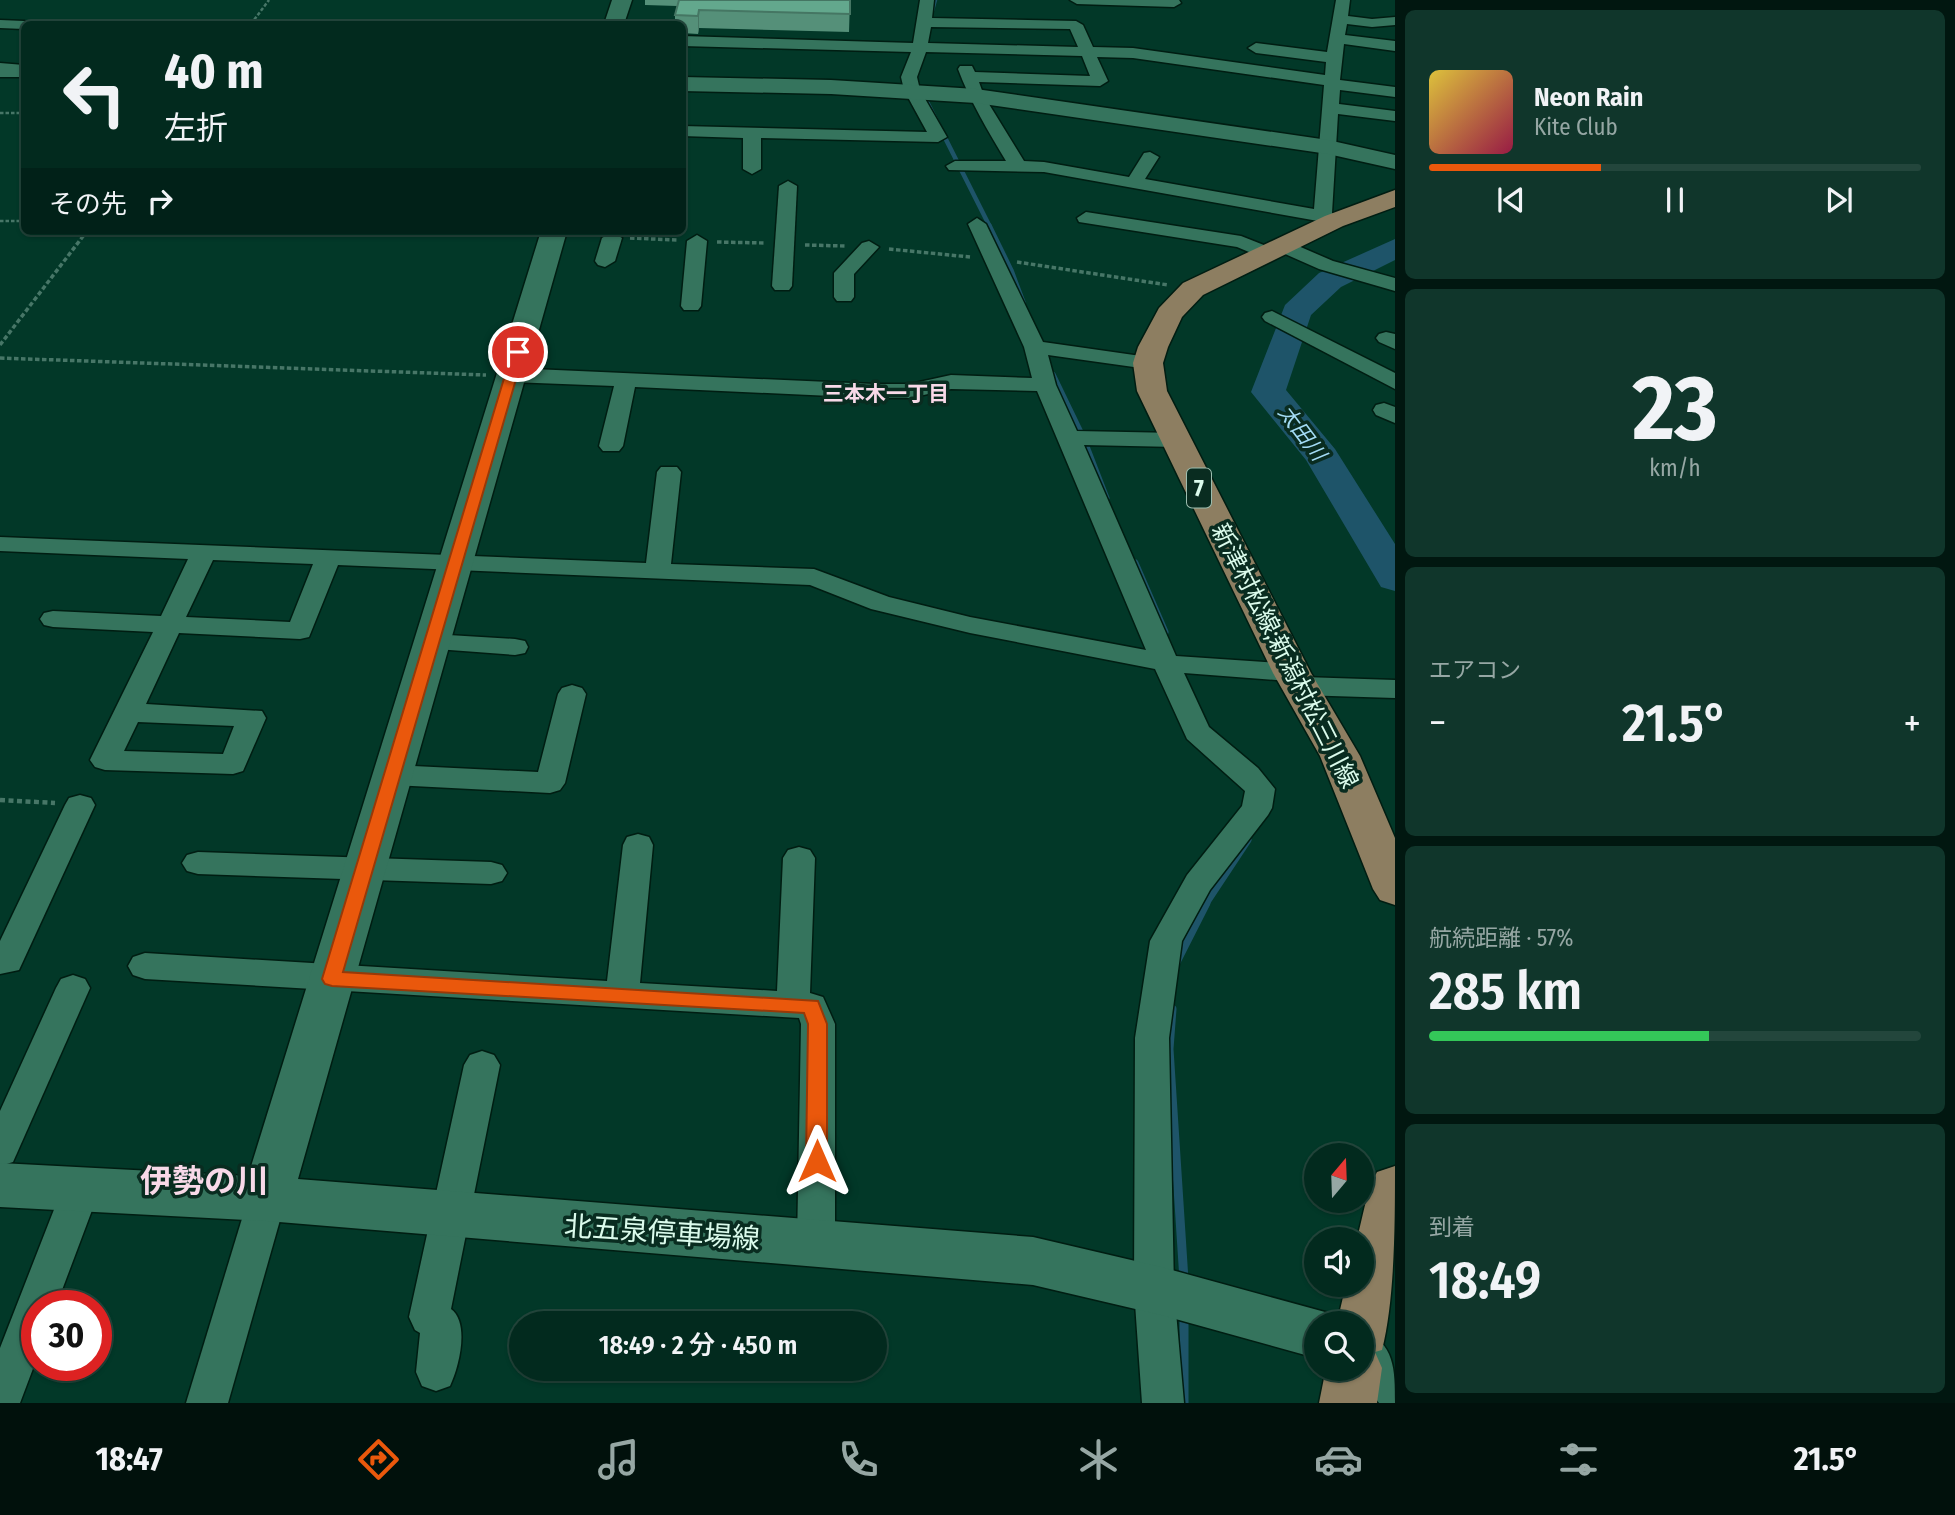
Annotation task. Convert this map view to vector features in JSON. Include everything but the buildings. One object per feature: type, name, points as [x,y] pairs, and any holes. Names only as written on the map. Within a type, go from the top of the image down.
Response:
[{"type":"main road","points":[[1148,363],[1169,314],[1193,289],[1275,250],[1328,219],[1395,198]]},
{"type":"main road","name":"新津村松線;新潟村松三川線","points":[[1148,363],[1152,391],[1296,680],[1340,755],[1395,889]]},
{"type":"main road","points":[[1367,1311],[1395,1188]]},
{"type":"main road","points":[[1348,1403],[1352,1381]]},
{"type":"street","points":[[615,21],[622,0]]},
{"type":"street","points":[[686,131],[938,137],[912,90],[909,77],[920,47],[927,0]]},
{"type":"street","points":[[1077,0],[1174,3],[1171,0]]},
{"type":"street","points":[[955,166],[1017,166],[1134,183],[1328,219],[1328,147],[1332,82],[1343,0]]},
{"type":"street","points":[[686,84],[912,90],[1100,81],[1076,25],[998,17],[922,22]]},
{"type":"street","points":[[1339,19],[1372,23],[1395,21]]},
{"type":"street","points":[[0,24],[21,24]]},
{"type":"street","points":[[1338,39],[1395,46]]},
{"type":"street","points":[[686,41],[1133,52],[1395,92]]},
{"type":"street","points":[[960,48],[972,87],[1017,166]]},
{"type":"street","points":[[1256,48],[1334,58]]},
{"type":"street","points":[[0,70],[21,71]]},
{"type":"street","points":[[972,87],[1328,147],[1395,162]]},
{"type":"street","points":[[1331,108],[1395,116]]},
{"type":"street","points":[[752,132],[752,169]]},
{"type":"street","points":[[1134,183],[1150,157]]},
{"type":"street","points":[[782,286],[788,186]]},
{"type":"street","points":[[1086,218],[1241,242],[1382,279],[1395,285]]},
{"type":"street","points":[[977,224],[1035,347],[1045,385],[1123,569],[1197,732],[1248,775],[1260,789],[1257,808],[1198,884],[1166,941],[1152,1038],[1154,1289],[1163,1403]]},
{"type":"street","points":[[208,1403],[552,235]]},
{"type":"street","points":[[605,261],[612,238]]},
{"type":"street","points":[[691,306],[697,241]]},
{"type":"street","points":[[844,297],[844,273],[869,247]]},
{"type":"street","points":[[1272,317],[1395,383]]},
{"type":"street","points":[[1035,347],[1148,363]]},
{"type":"street","points":[[511,376],[910,391],[951,382],[1045,385]]},
{"type":"street","points":[[611,446],[626,380]]},
{"type":"street","points":[[1069,438],[1176,440]]},
{"type":"street","points":[[658,571],[669,472]]},
{"type":"street","points":[[0,544],[814,578],[880,603],[970,625],[1164,662],[1296,680],[1395,689]]},
{"type":"street","points":[[127,712],[252,718],[233,764],[105,760],[127,712],[204,553]]},
{"type":"street","points":[[54,620],[300,631],[328,558]]},
{"type":"street","points":[[432,642],[515,647]]},
{"type":"street","points":[[393,775],[551,783],[572,694]]},
{"type":"street","points":[[0,961],[7,961],[80,805]]},
{"type":"street","points":[[622,995],[638,845]]},
{"type":"street","points":[[793,1005],[799,858]]},
{"type":"street","points":[[198,863],[491,873]]},
{"type":"street","points":[[145,966],[811,1006],[817,1024],[816,1244]]},
{"type":"street","points":[[0,1151],[73,988]]},
{"type":"street","points":[[436,1372],[441,1325],[429,1317],[482,1065]]},
{"type":"street","name":"北五泉停車場線","points":[[0,1185],[267,1199],[1033,1261],[1154,1289],[1304,1330]]},
{"type":"street","points":[[0,1401],[81,1189]]},
{"type":"street","points":[[1374,1364],[1395,1391]]},
{"type":"path","points":[[253,21],[270,0]]},
{"type":"path","points":[[0,113],[21,113]]},
{"type":"path","points":[[0,220],[21,221]]},
{"type":"path","points":[[0,345],[85,235]]},
{"type":"path","points":[[1015,262],[1193,289]]},
{"type":"path","points":[[0,358],[511,376]]},
{"type":"path","points":[[0,800],[80,805]]},
{"type":"waterway","points":[[931,14],[935,0]]},
{"type":"waterway","points":[[922,92],[989,226]]},
{"type":"waterway","points":[[989,226],[1023,302]]},
{"type":"waterway","name":"太田川","points":[[1395,248],[1330,280],[1296,312],[1268,392],[1306,434],[1322,457],[1395,579]]},
{"type":"waterway","points":[[1053,374],[1083,436],[1107,498]]},
{"type":"waterway","points":[[1135,563],[1165,632]]},
{"type":"waterway","points":[[1205,905],[1248,840]]},
{"type":"waterway","points":[[1176,962],[1206,903]]},
{"type":"waterway","points":[[1172,1009],[1169,1049],[1184,1280]]},
{"type":"waterway","points":[[1184,1313],[1184,1403]]},
{"type":"district","name":"三本木一丁目","points":[[886,394]]},
{"type":"district","name":"伊勢の川","points":[[204,1181]]},
{"type":"route","points":[[518,352],[332,979],[811,1006],[817,1024],[817,1161]]}]
